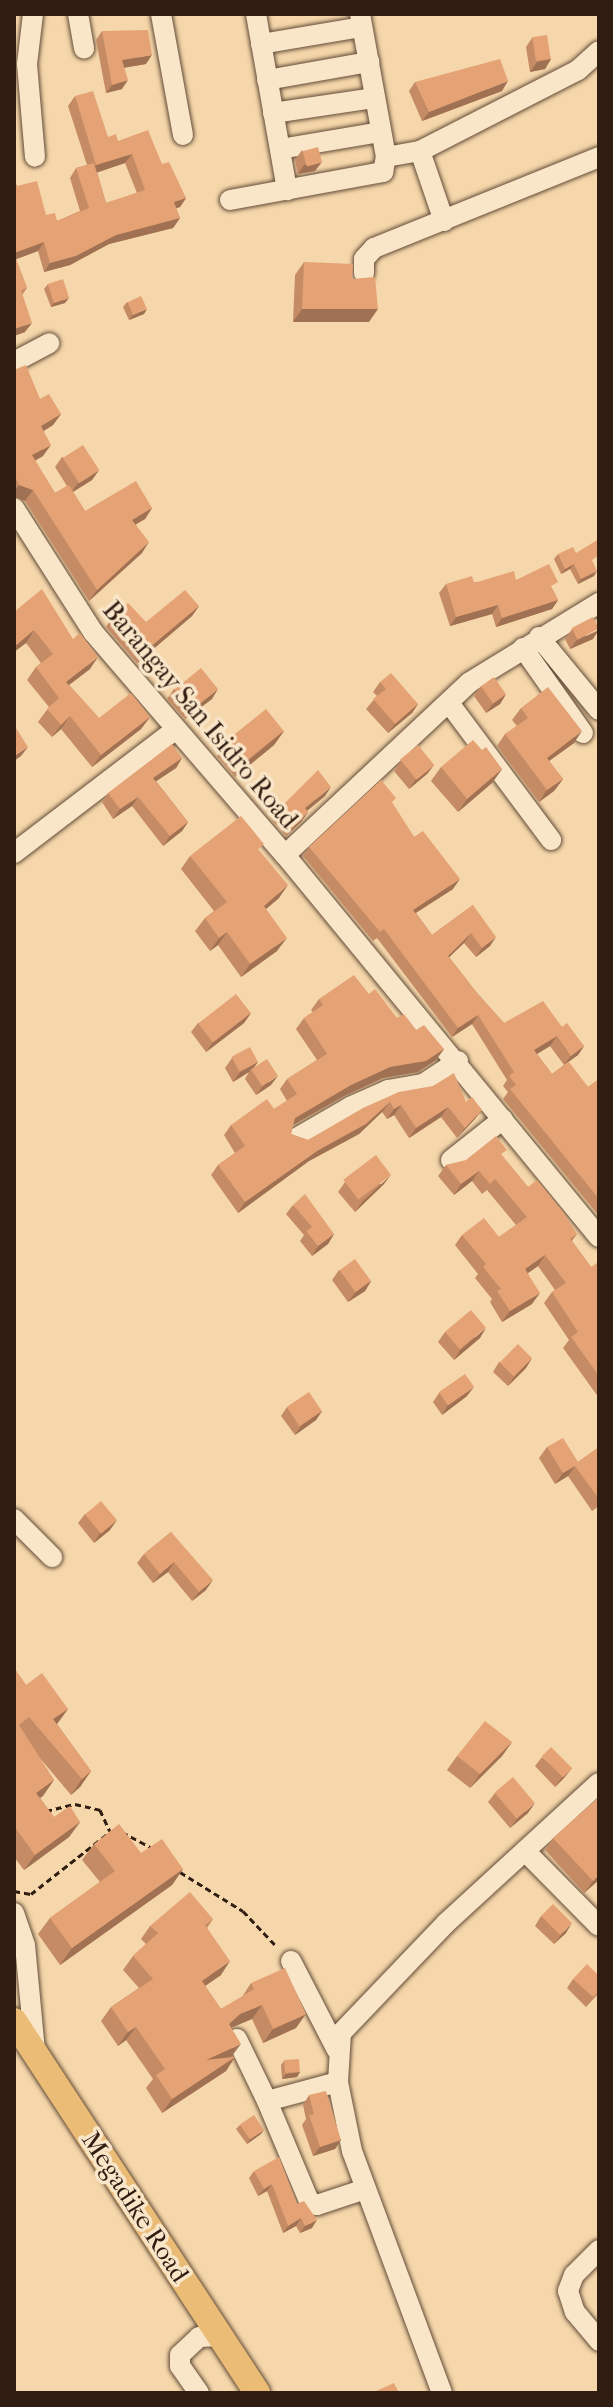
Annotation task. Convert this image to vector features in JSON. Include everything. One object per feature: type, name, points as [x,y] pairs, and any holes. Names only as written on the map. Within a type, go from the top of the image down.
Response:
[{"type":"main road","name":"Megadike Road","points":[[14,2021],[257,2393]]},
{"type":"street","points":[[33,14],[27,64],[35,157]]},
{"type":"street","points":[[78,14],[84,48]]},
{"type":"street","points":[[161,14],[183,135]]},
{"type":"street","points":[[256,14],[287,190]]},
{"type":"street","points":[[230,200],[383,172],[386,157],[361,20],[261,44]]},
{"type":"street","points":[[386,157],[420,151],[578,70],[599,51]]},
{"type":"street","points":[[267,80],[369,62]]},
{"type":"street","points":[[273,113],[375,98]]},
{"type":"street","points":[[280,149],[381,132]]},
{"type":"street","points":[[420,151],[444,221]]},
{"type":"street","points":[[364,273],[364,259],[374,248],[599,157]]},
{"type":"street","points":[[14,362],[49,343]]},
{"type":"street","name":"Barangay San Isidro Road","points":[[14,508],[93,632],[285,855],[470,682],[599,603]]},
{"type":"street","points":[[531,642],[599,710]]},
{"type":"street","points":[[531,642],[583,733]]},
{"type":"street","points":[[449,703],[551,840]]},
{"type":"street","points":[[14,853],[176,729]]},
{"type":"street","points":[[285,855],[458,1061],[599,1237]]},
{"type":"street","points":[[295,1139],[350,1107],[388,1090],[423,1084],[458,1061]]},
{"type":"street","points":[[451,1160],[503,1119]]},
{"type":"street","points":[[14,1519],[52,1557]]},
{"type":"street","points":[[442,2393],[365,2189],[338,2082],[337,2050],[350,2019],[599,1783]]},
{"type":"street","points":[[525,1851],[599,1926]]},
{"type":"street","points":[[14,1913],[25,1945],[35,2050]]},
{"type":"street","points":[[291,1961],[337,2050]]},
{"type":"street","points":[[237,2039],[309,2201],[317,2205],[365,2189]]},
{"type":"street","points":[[267,2101],[338,2082]]},
{"type":"street","points":[[599,2250],[574,2275],[568,2291],[575,2312],[599,2341]]},
{"type":"street","points":[[199,2393],[180,2366],[180,2355],[199,2337],[220,2336]]},
{"type":"path","points":[[38,1812],[75,1804],[100,1810],[110,1831]]},
{"type":"path","points":[[14,1891],[31,1894],[110,1831],[138,1836],[160,1858]]},
{"type":"path","points":[[171,1868],[209,1886],[243,1911],[291,1961]]},
{"type":"building","points":[[148,30],[152,55],[122,60],[128,80],[112,85],[102,31]]},
{"type":"building","points":[[547,35],[551,59],[536,61],[532,37]]},
{"type":"building","points":[[500,59],[508,81],[429,112],[415,82]]},
{"type":"building","points":[[93,91],[108,137],[116,134],[118,141],[148,130],[162,164],[169,162],[186,198],[174,202],[180,218],[116,235],[76,256],[50,263],[44,242],[14,253],[14,180],[17,186],[37,181],[46,215],[55,213],[57,221],[89,208],[76,168],[94,163],[106,203],[145,190],[132,154],[96,165],[75,96]]},
{"type":"building","points":[[318,147],[322,162],[307,167],[303,151]]},
{"type":"building","points":[[14,254],[27,288],[21,290],[32,323],[14,329]]},
{"type":"building","points":[[304,262],[353,264],[352,279],[375,277],[378,309],[302,309]]},
{"type":"building","points":[[63,279],[69,298],[54,303],[48,284]]},
{"type":"building","points":[[141,296],[147,309],[133,315],[127,302]]},
{"type":"building","points":[[26,365],[40,399],[49,394],[61,414],[41,426],[51,445],[32,455],[55,493],[69,485],[85,511],[136,481],[152,508],[132,520],[149,542],[97,590],[33,490],[19,485],[14,474],[14,370]]},
{"type":"building","points":[[83,445],[99,470],[79,483],[63,458]]},
{"type":"building","points":[[599,539],[599,555],[592,560],[597,571],[581,579],[574,564],[565,569],[558,554],[573,547],[576,553]]},
{"type":"building","points":[[549,564],[558,582],[551,586],[558,600],[502,618],[498,605],[456,617],[446,584],[472,576],[474,583],[514,571],[516,580]]},
{"type":"building","points":[[42,589],[73,639],[80,633],[98,657],[66,682],[99,718],[131,693],[150,717],[101,755],[70,716],[61,725],[47,709],[59,698],[36,667],[53,654],[34,630],[14,647],[14,612]]},
{"type":"building","points":[[185,590],[199,606],[143,653],[112,617],[128,603],[146,622]]},
{"type":"building","points":[[593,617],[599,629],[578,639],[572,628]]},
{"type":"building","points":[[201,668],[218,689],[192,710],[175,689]]},
{"type":"building","points":[[391,673],[418,704],[395,724],[373,699],[386,689],[380,682]]},
{"type":"building","points":[[494,677],[506,694],[493,703],[481,686]]},
{"type":"building","points":[[548,687],[582,731],[547,758],[563,779],[547,790],[505,734],[528,718],[521,708]]},
{"type":"building","points":[[266,709],[284,731],[244,763],[226,741]]},
{"type":"building","points":[[14,725],[28,747],[14,756]]},
{"type":"building","points":[[473,740],[482,750],[486,747],[502,769],[467,799],[441,767]]},
{"type":"building","points":[[172,744],[182,758],[153,778],[188,822],[170,836],[138,797],[120,809],[108,793]]},
{"type":"building","points":[[418,745],[434,765],[416,780],[400,759]]},
{"type":"building","points":[[318,770],[331,787],[305,808],[308,812],[293,827],[278,810]]},
{"type":"building","points":[[381,780],[396,798],[392,802],[414,837],[423,831],[460,879],[413,910],[432,935],[473,905],[496,937],[482,948],[471,933],[448,956],[504,1023],[543,1001],[562,1027],[567,1023],[584,1046],[571,1056],[557,1036],[534,1050],[552,1074],[569,1062],[588,1087],[599,1079],[599,1199],[510,1089],[516,1085],[509,1076],[514,1072],[478,1015],[458,1028],[384,929],[380,932],[309,847]]},
{"type":"building","points":[[241,816],[264,844],[258,849],[288,885],[264,906],[287,938],[250,964],[227,932],[219,938],[205,918],[227,902],[190,856]]},
{"type":"building","points":[[354,975],[369,994],[375,989],[397,1018],[404,1014],[416,1030],[424,1025],[444,1049],[426,1061],[390,1067],[351,1085],[295,1118],[291,1134],[308,1140],[363,1108],[399,1092],[433,1086],[454,1073],[466,1102],[472,1097],[482,1110],[465,1128],[448,1107],[416,1128],[401,1105],[394,1109],[390,1102],[366,1124],[317,1151],[245,1202],[218,1165],[245,1146],[231,1125],[267,1099],[274,1109],[297,1094],[287,1079],[327,1054],[304,1018],[323,1005],[319,999]]},
{"type":"building","points":[[236,994],[251,1013],[213,1042],[198,1024]]},
{"type":"building","points":[[250,1047],[258,1062],[239,1072],[231,1057]]},
{"type":"building","points":[[267,1059],[278,1076],[262,1086],[251,1069]]},
{"type":"building","points":[[496,1136],[507,1150],[501,1154],[528,1187],[537,1180],[577,1234],[570,1239],[591,1267],[597,1263],[599,1266],[599,1376],[571,1337],[578,1332],[552,1292],[566,1283],[545,1255],[525,1269],[540,1293],[510,1311],[497,1291],[501,1289],[483,1267],[486,1264],[462,1235],[484,1218],[499,1237],[527,1217],[495,1179],[490,1184],[479,1171],[461,1184],[446,1165],[466,1160]]},
{"type":"building","points":[[376,1155],[391,1175],[358,1200],[343,1180]]},
{"type":"building","points":[[305,1194],[334,1234],[318,1246],[306,1231],[312,1227],[293,1205]]},
{"type":"building","points":[[355,1259],[371,1281],[355,1292],[340,1270]]},
{"type":"building","points":[[471,1310],[486,1328],[460,1349],[445,1332]]},
{"type":"building","points":[[518,1344],[532,1358],[514,1377],[500,1362]]},
{"type":"building","points":[[465,1374],[474,1387],[448,1405],[439,1392]]},
{"type":"building","points":[[309,1392],[322,1411],[299,1426],[287,1407]]},
{"type":"building","points":[[563,1438],[578,1462],[599,1447],[599,1499],[575,1466],[563,1473],[547,1447]]},
{"type":"building","points":[[101,1501],[117,1520],[101,1534],[85,1514]]},
{"type":"building","points":[[171,1532],[213,1580],[199,1592],[174,1562],[160,1574],[144,1554]]},
{"type":"building","points":[[14,1668],[26,1685],[42,1673],[68,1709],[53,1719],[91,1771],[82,1779],[29,1717],[19,1725],[54,1780],[36,1793],[54,1817],[70,1806],[80,1822],[35,1855],[14,1826]]},
{"type":"building","points":[[485,1721],[512,1742],[480,1774],[457,1756]]},
{"type":"building","points":[[551,1747],[572,1768],[563,1777],[542,1756]]},
{"type":"building","points":[[513,1777],[535,1803],[516,1818],[495,1792]]},
{"type":"building","points":[[599,1797],[599,1875],[593,1881],[553,1838]]},
{"type":"building","points":[[119,1824],[141,1853],[162,1839],[183,1869],[72,1948],[50,1918],[115,1871],[94,1844]]},
{"type":"building","points":[[190,1892],[213,1919],[205,1925],[230,1961],[202,1981],[221,2009],[254,1989],[251,1983],[285,1968],[306,2014],[273,2029],[262,2005],[240,2014],[229,2024],[241,2044],[206,2060],[235,2057],[172,2099],[156,2075],[165,2069],[136,2027],[128,2032],[111,2007],[153,1979],[133,1956],[158,1933],[150,1926]]},
{"type":"building","points":[[553,1904],[572,1923],[560,1935],[541,1916]]},
{"type":"building","points":[[587,1964],[599,1976],[599,1991],[593,1997],[573,1979]]},
{"type":"building","points":[[299,2059],[300,2072],[285,2073],[284,2060]]},
{"type":"building","points":[[326,2091],[341,2140],[320,2147],[309,2115],[314,2114],[309,2095]]},
{"type":"building","points":[[254,2115],[264,2130],[250,2139],[240,2125]]},
{"type":"building","points":[[279,2157],[297,2204],[304,2201],[317,2220],[305,2226],[301,2218],[288,2226],[272,2184],[264,2189],[254,2171]]},
{"type":"building","points":[[394,2383],[399,2393],[374,2392]]}]
